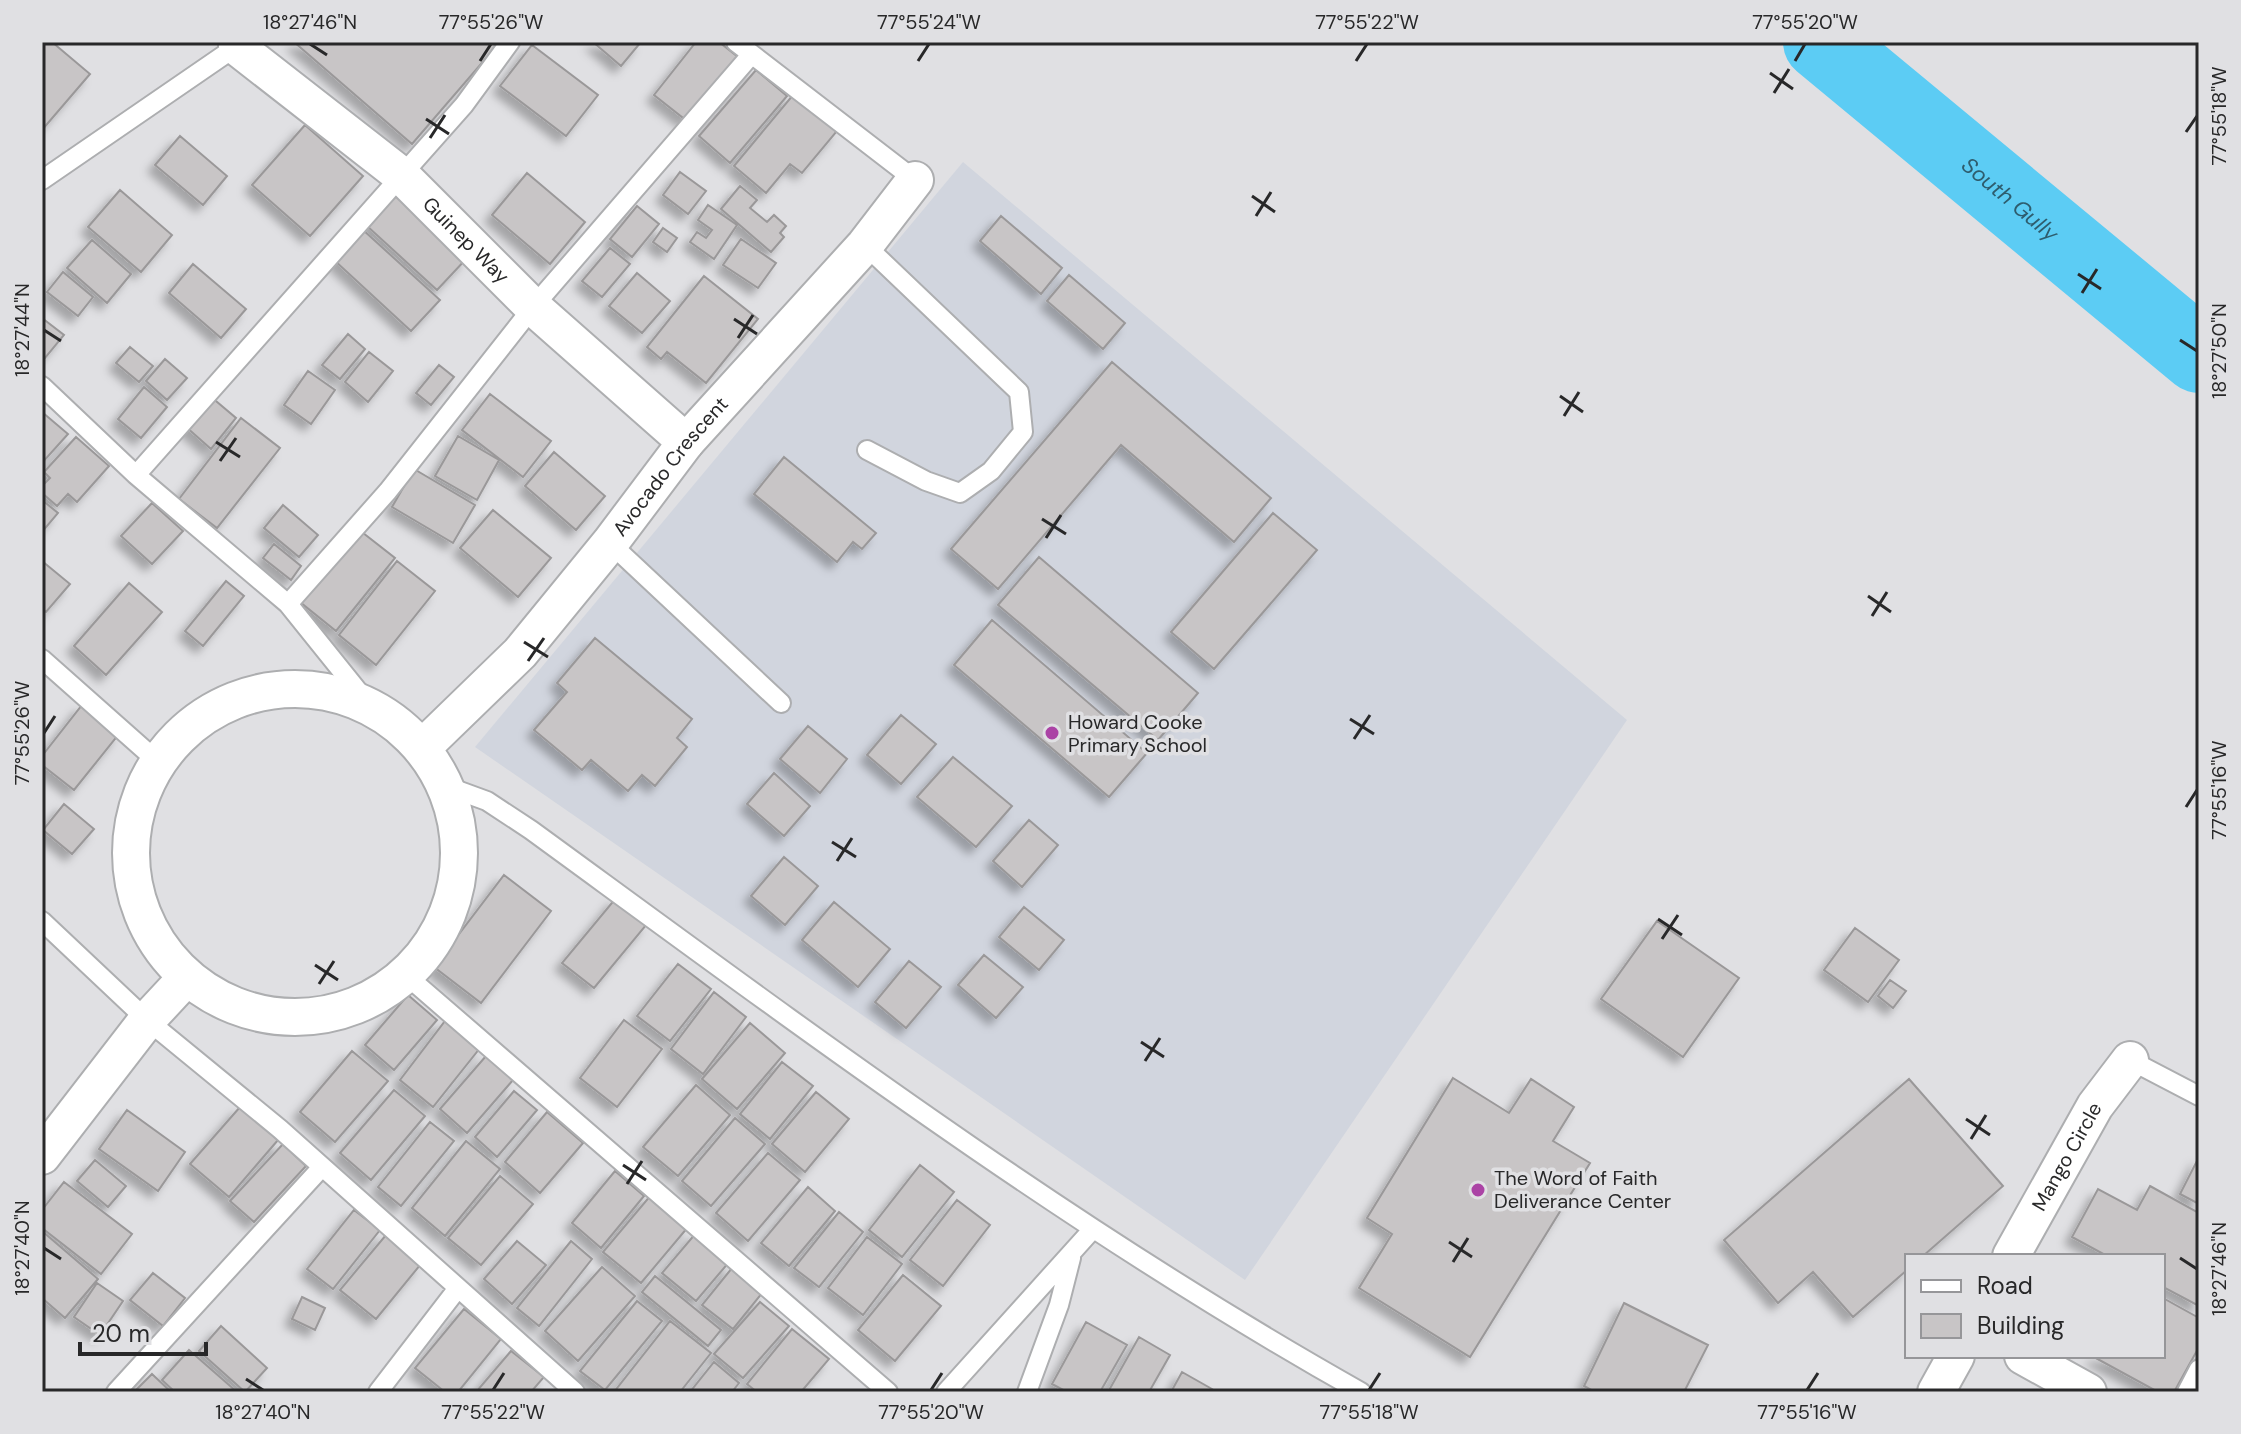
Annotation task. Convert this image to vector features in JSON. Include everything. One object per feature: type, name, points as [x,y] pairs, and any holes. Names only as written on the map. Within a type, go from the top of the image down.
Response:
[{"type":"street","name":"Guinep Way","points":[[239,45],[401,175],[533,307],[686,442]]},
{"type":"street","name":"Avocado Crescent","points":[[422,748],[520,653],[610,543],[686,442],[865,245],[915,180]]},
{"type":"street","points":[[301,688],[324,691],[370,706],[422,748],[446,786],[460,836],[457,888],[439,935],[407,976],[366,1002],[321,1016],[273,1016],[227,1003],[187,977],[150,930],[132,875],[135,815],[157,761],[172,742],[209,712],[253,693],[301,688]]},
{"type":"street","points":[[42,1156],[147,1020],[187,977]]},
{"type":"street","name":"Mango Circle","points":[[2012,1254],[2095,1106],[2130,1060]]},
{"type":"street","points":[[1936,1392],[1955,1358]]},
{"type":"street","points":[[2027,1358],[2088,1392]]},
{"type":"lane","points":[[136,475],[464,105],[510,42]]},
{"type":"lane","points":[[736,42],[915,180]]},
{"type":"lane","points":[[42,180],[239,45]]},
{"type":"lane","points":[[288,604],[388,491],[533,307],[751,55]]},
{"type":"lane","points":[[865,245],[1019,392],[1023,432],[991,471],[960,493],[926,481],[867,450]]},
{"type":"lane","points":[[42,386],[136,475],[288,604],[370,706]]},
{"type":"lane","points":[[610,543],[781,703]]},
{"type":"lane","points":[[42,659],[157,761]]},
{"type":"lane","points":[[446,786],[487,801],[531,830],[878,1083],[1092,1230],[1231,1319],[1361,1392]]},
{"type":"lane","points":[[42,921],[147,1020],[322,1167],[575,1392]]},
{"type":"lane","points":[[407,976],[888,1392]]},
{"type":"lane","points":[[2130,1060],[2199,1096]]},
{"type":"lane","points":[[116,1392],[322,1167]]},
{"type":"lane","points":[[946,1392],[1092,1230]]},
{"type":"lane","points":[[1027,1392],[1059,1305],[1072,1255]]},
{"type":"lane","points":[[378,1392],[458,1288]]},
{"type":"lane","points":[[2187,1392],[2199,1369]]},
{"type":"shaded area","name":"Howard Cooke Primary School","points":[[963,162],[1627,720],[1245,1280],[475,747]]},
{"type":"building","points":[[42,42],[52,42],[90,74],[42,130]]},
{"type":"building","points":[[294,42],[500,42],[412,144]]},
{"type":"building","points":[[593,42],[641,42],[621,66]]},
{"type":"building","points":[[696,42],[719,42],[738,57],[687,121],[654,95]]},
{"type":"building","points":[[532,45],[598,95],[566,136],[500,86]]},
{"type":"building","points":[[756,70],[787,96],[730,163],[699,136]]},
{"type":"building","points":[[793,95],[837,131],[802,173],[790,164],[766,193],[734,166]]},
{"type":"building","points":[[305,125],[363,176],[310,236],[252,185]]},
{"type":"building","points":[[180,136],[227,176],[203,205],[155,165]]},
{"type":"building","points":[[680,172],[706,191],[688,214],[663,195]]},
{"type":"building","points":[[527,173],[585,222],[550,264],[492,215]]},
{"type":"building","points":[[740,186],[757,200],[750,208],[767,222],[774,215],[786,226],[780,233],[784,237],[771,252],[721,209]]},
{"type":"building","points":[[120,190],[172,235],[141,272],[88,227]]},
{"type":"building","points":[[397,194],[467,258],[437,290],[367,226]]},
{"type":"building","points":[[708,205],[737,225],[714,259],[690,242],[697,232],[706,238],[712,230],[698,220]]},
{"type":"building","points":[[637,206],[659,224],[632,257],[610,239]]},
{"type":"building","points":[[1001,216],[1062,268],[1041,294],[980,241]]},
{"type":"building","points":[[663,228],[677,238],[667,252],[653,242]]},
{"type":"building","points":[[362,229],[440,300],[411,331],[334,260]]},
{"type":"building","points":[[741,239],[776,263],[758,288],[723,265]]},
{"type":"building","points":[[92,240],[131,274],[107,303],[67,268]]},
{"type":"building","points":[[610,248],[630,264],[602,297],[582,281]]},
{"type":"building","points":[[193,264],[246,309],[221,338],[169,293]]},
{"type":"building","points":[[63,272],[93,297],[78,316],[47,292]]},
{"type":"building","points":[[637,273],[670,301],[642,333],[609,306]]},
{"type":"building","points":[[1069,275],[1125,323],[1103,349],[1047,301]]},
{"type":"building","points":[[704,276],[758,319],[706,383],[667,352],[661,359],[647,347]]},
{"type":"building","points":[[42,318],[64,335],[45,358],[42,356]]},
{"type":"building","points":[[348,334],[365,349],[340,379],[322,365]]},
{"type":"building","points":[[130,347],[153,366],[139,382],[116,363]]},
{"type":"building","points":[[369,352],[393,371],[368,402],[345,382]]},
{"type":"building","points":[[165,359],[187,378],[167,400],[146,381]]},
{"type":"building","points":[[1112,362],[1271,498],[1234,542],[1121,445],[998,589],[951,549]]},
{"type":"building","points":[[439,365],[454,377],[431,405],[416,393]]},
{"type":"building","points":[[308,371],[335,390],[311,424],[284,405]]},
{"type":"building","points":[[144,387],[167,407],[141,438],[118,419]]},
{"type":"building","points":[[490,394],[551,441],[523,477],[462,430]]},
{"type":"building","points":[[210,396],[236,418],[211,449],[185,426]]},
{"type":"building","points":[[42,412],[68,434],[42,463]]},
{"type":"building","points":[[241,418],[280,448],[217,528],[179,499]]},
{"type":"building","points":[[458,436],[499,460],[477,500],[435,476]]},
{"type":"building","points":[[76,437],[109,466],[77,502],[68,494],[57,506],[42,493],[42,486],[50,478],[44,472]]},
{"type":"building","points":[[554,452],[605,496],[576,530],[525,486]]},
{"type":"building","points":[[784,457],[876,533],[862,549],[853,542],[837,562],[754,494]]},
{"type":"building","points":[[414,469],[475,505],[453,543],[392,507]]},
{"type":"building","points":[[42,500],[58,513],[42,532]]},
{"type":"building","points":[[152,503],[183,531],[152,564],[121,536]]},
{"type":"building","points":[[283,505],[318,535],[299,557],[264,528]]},
{"type":"building","points":[[493,510],[551,558],[518,597],[460,548]]},
{"type":"building","points":[[1273,513],[1317,550],[1214,669],[1171,632]]},
{"type":"building","points":[[358,529],[395,558],[336,631],[300,602]]},
{"type":"building","points":[[274,544],[301,566],[291,580],[263,558]]},
{"type":"building","points":[[1039,557],[1198,693],[1158,740],[998,605]]},
{"type":"building","points":[[42,561],[70,584],[46,612],[42,609]]},
{"type":"building","points":[[397,561],[435,591],[376,665],[339,635]]},
{"type":"building","points":[[226,581],[244,596],[203,646],[185,631]]},
{"type":"building","points":[[129,583],[162,612],[106,675],[74,646]]},
{"type":"building","points":[[992,620],[1147,753],[1109,797],[954,665]]},
{"type":"building","points":[[595,638],[692,719],[677,738],[687,747],[655,786],[642,775],[628,791],[591,760],[582,770],[534,730],[567,692],[557,683]]},
{"type":"building","points":[[82,705],[119,734],[74,790],[42,765],[42,756]]},
{"type":"building","points":[[901,715],[936,744],[901,784],[867,755]]},
{"type":"building","points":[[808,726],[847,759],[820,793],[780,759]]},
{"type":"building","points":[[953,757],[1012,806],[976,847],[917,797]]},
{"type":"building","points":[[774,773],[810,806],[784,836],[747,804]]},
{"type":"building","points":[[64,804],[94,829],[72,854],[43,830]]},
{"type":"building","points":[[1029,820],[1058,845],[1022,887],[993,861]]},
{"type":"building","points":[[784,857],[818,886],[785,925],[751,896]]},
{"type":"building","points":[[504,875],[551,911],[481,1003],[434,967]]},
{"type":"building","points":[[616,898],[647,924],[594,988],[562,963]]},
{"type":"building","points":[[834,902],[890,949],[858,987],[802,940]]},
{"type":"building","points":[[1024,907],[1064,940],[1039,970],[999,937]]},
{"type":"building","points":[[1657,921],[1739,978],[1683,1057],[1601,999]]},
{"type":"building","points":[[1855,928],[1899,960],[1868,1002],[1824,970]]},
{"type":"building","points":[[984,955],[1023,987],[996,1018],[958,985]]},
{"type":"building","points":[[909,961],[941,987],[906,1028],[875,1002]]},
{"type":"building","points":[[678,964],[711,989],[670,1041],[637,1016]]},
{"type":"building","points":[[1890,980],[1906,991],[1893,1008],[1878,996]]},
{"type":"building","points":[[714,992],[746,1017],[703,1074],[671,1049]]},
{"type":"building","points":[[408,995],[437,1020],[394,1070],[365,1045]]},
{"type":"building","points":[[624,1020],[662,1049],[617,1107],[580,1078]]},
{"type":"building","points":[[445,1021],[480,1048],[433,1107],[400,1080]]},
{"type":"building","points":[[750,1023],[785,1053],[737,1109],[702,1079]]},
{"type":"building","points":[[352,1051],[388,1081],[335,1142],[300,1112]]},
{"type":"building","points":[[486,1056],[513,1080],[467,1133],[440,1109]]},
{"type":"building","points":[[782,1062],[813,1086],[770,1139],[740,1114]]},
{"type":"building","name":"The Word of Faith Deliverance Center","points":[[1453,1078],[1509,1113],[1531,1079],[1574,1107],[1553,1141],[1590,1163],[1470,1357],[1359,1288],[1392,1234],[1367,1218]]},
{"type":"building","points":[[1909,1079],[2003,1186],[1925,1254],[1905,1254],[1905,1272],[1853,1317],[1813,1272],[1778,1303],[1724,1240]]},
{"type":"building","points":[[696,1085],[730,1115],[678,1176],[643,1147]]},
{"type":"building","points":[[394,1090],[425,1116],[371,1180],[340,1153]]},
{"type":"building","points":[[514,1091],[537,1110],[497,1157],[475,1137]]},
{"type":"building","points":[[816,1092],[849,1119],[805,1172],[772,1144]]},
{"type":"building","points":[[240,1107],[278,1140],[229,1197],[190,1164]]},
{"type":"building","points":[[127,1110],[185,1152],[158,1191],[99,1149]]},
{"type":"building","points":[[547,1112],[583,1143],[540,1193],[505,1162]]},
{"type":"building","points":[[735,1118],[765,1144],[711,1206],[682,1181]]},
{"type":"building","points":[[430,1122],[454,1141],[401,1206],[378,1187]]},
{"type":"building","points":[[466,1141],[500,1169],[445,1236],[412,1208]]},
{"type":"building","points":[[283,1144],[306,1166],[254,1222],[230,1201]]},
{"type":"building","points":[[768,1153],[800,1180],[748,1241],[716,1213]]},
{"type":"building","points":[[2199,1157],[2199,1204],[2180,1194]]},
{"type":"building","points":[[95,1160],[126,1186],[108,1207],[77,1181]]},
{"type":"building","points":[[920,1165],[954,1192],[902,1257],[869,1230]]},
{"type":"building","points":[[615,1171],[644,1196],[601,1248],[572,1223]]},
{"type":"building","points":[[500,1176],[533,1204],[481,1265],[448,1238]]},
{"type":"building","points":[[64,1182],[132,1234],[101,1274],[42,1228],[42,1210]]},
{"type":"building","points":[[2150,1186],[2199,1213],[2199,1306],[2165,1288],[2165,1254],[2103,1254],[2072,1237],[2098,1189],[2137,1210]]},
{"type":"building","points":[[808,1187],[835,1211],[789,1266],[761,1243]]},
{"type":"building","points":[[651,1195],[688,1227],[641,1283],[603,1252]]},
{"type":"building","points":[[957,1200],[990,1225],[943,1286],[910,1260]]},
{"type":"building","points":[[354,1210],[380,1230],[333,1289],[307,1269]]},
{"type":"building","points":[[839,1212],[863,1232],[819,1287],[794,1268]]},
{"type":"building","points":[[42,1231],[98,1279],[65,1318],[42,1298]]},
{"type":"building","points":[[696,1233],[730,1261],[696,1301],[662,1273]]},
{"type":"building","points":[[386,1235],[421,1264],[376,1319],[340,1290]]},
{"type":"building","points":[[867,1237],[902,1264],[863,1315],[828,1288]]},
{"type":"building","points":[[517,1241],[546,1265],[512,1304],[484,1279]]},
{"type":"building","points":[[571,1241],[592,1259],[539,1326],[517,1308]]},
{"type":"building","points":[[602,1267],[635,1296],[578,1361],[545,1331]]},
{"type":"building","points":[[732,1268],[763,1292],[733,1329],[702,1305]]},
{"type":"building","points":[[153,1273],[185,1298],[163,1326],[130,1300]]},
{"type":"building","points":[[903,1275],[941,1306],[895,1361],[858,1330]]},
{"type":"building","points":[[655,1276],[721,1330],[708,1346],[642,1292]]},
{"type":"building","points":[[97,1283],[123,1301],[100,1335],[74,1317]]},
{"type":"building","points":[[302,1297],[325,1308],[315,1330],[292,1319]]},
{"type":"building","points":[[2165,1299],[2199,1318],[2199,1347],[2174,1392],[2158,1392],[2096,1358],[2165,1358]]},
{"type":"building","points":[[637,1301],[662,1321],[605,1390],[580,1371]]},
{"type":"building","points":[[760,1302],[789,1326],[743,1378],[714,1354]]},
{"type":"building","points":[[1624,1303],[1708,1345],[1684,1392],[1595,1392],[1584,1386]]},
{"type":"building","points":[[464,1309],[501,1339],[458,1392],[445,1392],[415,1368]]},
{"type":"building","points":[[670,1321],[711,1353],[680,1392],[614,1392]]},
{"type":"building","points":[[1086,1322],[1127,1345],[1100,1392],[1067,1392],[1052,1384]]},
{"type":"building","points":[[221,1326],[267,1368],[245,1392],[199,1351]]},
{"type":"building","points":[[792,1329],[829,1359],[801,1392],[757,1392],[747,1384]]},
{"type":"building","points":[[1139,1337],[1170,1355],[1149,1392],[1108,1392]]},
{"type":"building","points":[[189,1350],[237,1392],[175,1392],[162,1380]]},
{"type":"building","points":[[511,1351],[544,1377],[531,1392],[476,1392]]},
{"type":"building","points":[[714,1362],[739,1383],[732,1392],[690,1392]]},
{"type":"building","points":[[1182,1372],[1212,1389],[1210,1392],[1171,1392]]},
{"type":"building","points":[[152,1374],[171,1392],[134,1392]]},
{"type":"waterway","name":"South Gully","points":[[1821,42],[2199,355]]},
{"type":"place","name":"Howard Cooke Primary School","points":[[1052,733]]},
{"type":"place","name":"The Word of Faith Deliverance Center","points":[[1478,1190]]}]
